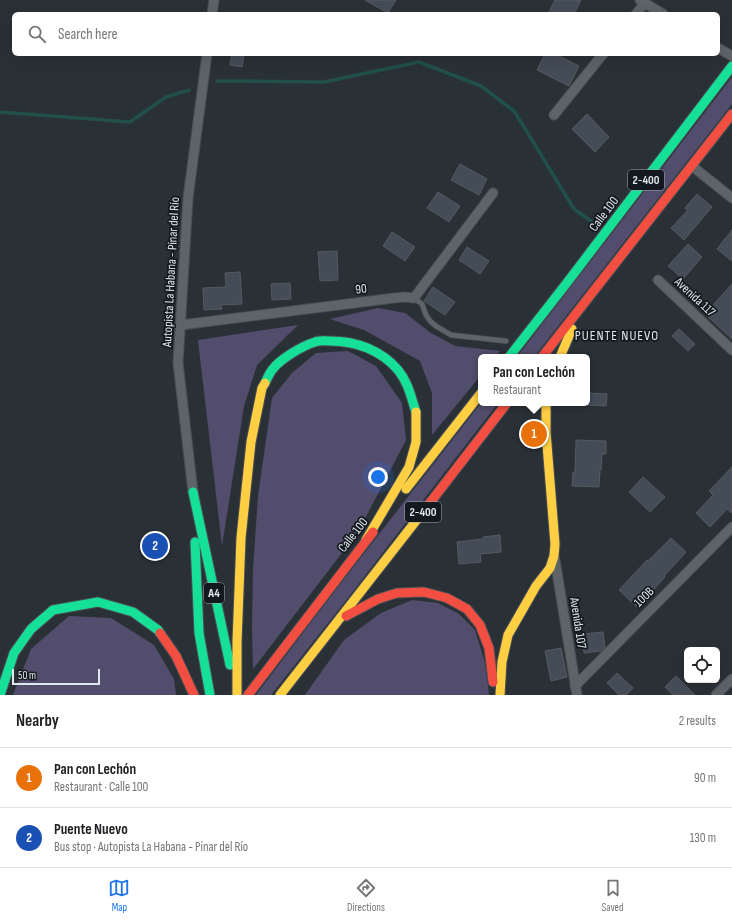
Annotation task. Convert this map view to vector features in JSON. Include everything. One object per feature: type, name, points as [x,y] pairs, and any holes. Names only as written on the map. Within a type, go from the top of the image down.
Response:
[{"type":"highway","name":"Calle 100","points":[[511,354],[732,66]]},
{"type":"highway","name":"2-400","points":[[544,354],[732,114]]},
{"type":"highway","points":[[561,354],[581,307]]},
{"type":"highway","points":[[236,695],[241,538],[251,442],[262,388],[272,369],[300,348],[316,341],[354,343],[387,359],[398,370],[407,383],[416,413],[416,442],[409,467],[366,540]]},
{"type":"highway","name":"Calle 100","points":[[248,695],[366,540],[478,397]]},
{"type":"highway","name":"2-400","points":[[280,695],[505,406]]},
{"type":"highway","points":[[500,695],[502,662],[508,635],[536,586],[550,568],[554,556],[555,544],[546,432],[546,406]]},
{"type":"highway","name":"Autopista La Habana - Pinar del Río","points":[[193,492],[199,633],[210,695]]},
{"type":"highway","name":"Autopista La Habana - Pinar del Río","points":[[193,492],[236,695]]},
{"type":"highway","points":[[339,620],[378,599],[397,593],[424,592],[447,598],[466,610],[480,625],[490,648],[494,695]]},
{"type":"highway","points":[[0,695],[14,653],[30,629],[53,610],[98,602],[133,612],[158,630],[176,656],[194,695]]},
{"type":"highway","name":"A4","points":[[194,695],[199,633]]},
{"type":"street","points":[[212,12],[214,0]]},
{"type":"street","points":[[637,12],[642,2],[660,12]]},
{"type":"street","points":[[720,49],[732,56]]},
{"type":"street","name":"Autopista La Habana - Pinar del Río","points":[[193,492],[178,363],[188,198],[207,56]]},
{"type":"street","points":[[554,115],[601,56]]},
{"type":"street","points":[[692,166],[732,198]]},
{"type":"street","points":[[414,298],[493,193]]},
{"type":"street","name":"Avenida 117","points":[[658,280],[732,350]]},
{"type":"street","name":"90","points":[[181,325],[394,298],[414,298]]},
{"type":"street","name":"100B","points":[[576,690],[732,527]]},
{"type":"street","name":"Avenida 107","points":[[554,556],[576,690]]},
{"type":"street","points":[[716,695],[732,679]]},
{"type":"lane","points":[[414,298],[422,304],[430,321],[451,335],[506,341]]},
{"type":"shaded area","points":[[732,77],[732,104],[536,354],[519,354]]},
{"type":"shaded area","points":[[378,308],[405,313],[431,333],[455,346],[500,351],[498,354],[478,354],[478,379],[432,435],[432,393],[420,361],[364,330],[330,319]]},
{"type":"shaded area","points":[[298,325],[257,365],[244,406],[222,546],[198,340]]},
{"type":"shaded area","points":[[348,351],[376,366],[402,403],[406,440],[358,532],[253,669],[253,569],[258,496],[272,398],[292,373],[316,353]]},
{"type":"shaded area","points":[[479,406],[496,406],[271,695],[256,695]]},
{"type":"shaded area","points":[[412,600],[438,603],[459,614],[475,630],[485,663],[489,695],[305,695],[344,640],[381,613]]},
{"type":"shaded area","points":[[69,616],[111,618],[154,645],[174,679],[176,695],[13,695],[31,649]]},
{"type":"building","points":[[365,0],[396,0],[389,12]]},
{"type":"building","points":[[555,0],[581,0],[575,12],[549,12]]},
{"type":"building","points":[[232,56],[244,56],[242,67],[230,65]]},
{"type":"building","points":[[544,56],[559,56],[579,66],[569,86],[537,70]]},
{"type":"building","points":[[587,114],[609,137],[595,152],[572,129]]},
{"type":"building","points":[[460,164],[487,179],[479,195],[451,180]]},
{"type":"building","points":[[438,192],[460,206],[449,222],[427,208]]},
{"type":"building","points":[[697,194],[712,207],[684,240],[671,228],[688,210],[685,208]]},
{"type":"building","points":[[732,230],[732,261],[717,249]]},
{"type":"building","points":[[392,232],[415,247],[405,261],[383,246]]},
{"type":"building","points":[[688,244],[702,257],[683,279],[668,266]]},
{"type":"building","points":[[467,247],[489,261],[480,274],[459,260]]},
{"type":"building","points":[[337,251],[338,280],[320,281],[318,252]]},
{"type":"building","points":[[240,272],[242,304],[221,305],[222,309],[204,310],[203,288],[226,287],[225,273]]},
{"type":"building","points":[[290,283],[291,299],[272,300],[271,284]]},
{"type":"building","points":[[732,284],[732,339],[705,314]]},
{"type":"building","points":[[433,287],[455,302],[445,315],[424,301]]},
{"type":"building","points":[[679,329],[695,344],[688,351],[672,336]]},
{"type":"building","points":[[590,393],[607,394],[606,406],[590,405]]},
{"type":"building","points":[[576,440],[606,441],[606,454],[602,454],[599,487],[572,486],[573,472],[575,472]]},
{"type":"building","points":[[732,467],[732,513],[727,509],[710,527],[696,513],[713,495],[709,491]]},
{"type":"building","points":[[643,477],[665,497],[650,512],[629,492]]},
{"type":"building","points":[[500,535],[501,552],[480,554],[481,562],[459,564],[457,542],[483,539],[483,537]]},
{"type":"building","points":[[671,538],[686,552],[664,576],[665,577],[647,597],[649,599],[639,609],[619,590],[647,560],[648,561]]},
{"type":"building","points":[[603,632],[605,648],[601,651],[584,653],[582,634]]},
{"type":"building","points":[[561,648],[567,677],[551,681],[545,651]]},
{"type":"building","points":[[617,673],[633,688],[626,695],[619,695],[607,683]]},
{"type":"building","points":[[676,676],[695,695],[673,695],[665,687]]},
{"type":"waterway","points":[[217,81],[324,82],[419,62],[481,86],[514,111],[574,209],[591,221]]},
{"type":"waterway","points":[[0,112],[130,122],[166,97],[189,90]]},
{"type":"traffic: fast","points":[[511,354],[732,66]]},
{"type":"traffic: fast","points":[[265,383],[270,373],[276,366],[292,353],[317,341],[340,341],[367,348],[376,352],[391,363],[398,370],[404,380],[416,412]]},
{"type":"traffic: fast","points":[[193,492],[230,665]]},
{"type":"traffic: fast","points":[[195,542],[199,633],[210,695]]},
{"type":"traffic: fast","points":[[0,695],[14,653],[31,629],[53,610],[98,602],[133,612],[160,633]]},
{"type":"traffic: slow","points":[[561,354],[572,329]]},
{"type":"traffic: slow","points":[[237,695],[237,642],[241,538],[251,442],[262,388],[265,383]]},
{"type":"traffic: slow","points":[[406,489],[478,397]]},
{"type":"traffic: slow","points":[[500,695],[502,662],[508,635],[536,586],[550,568],[554,556],[555,544],[546,432],[546,406]]},
{"type":"traffic: slow","points":[[366,540],[409,467],[416,442],[416,412]]},
{"type":"traffic: slow","points":[[280,695],[419,517]]},
{"type":"traffic: jam","points":[[544,354],[732,114]]},
{"type":"traffic: jam","points":[[419,517],[505,406]]},
{"type":"traffic: jam","points":[[248,695],[373,532]]},
{"type":"traffic: jam","points":[[346,616],[378,599],[397,593],[424,592],[447,598],[467,609],[480,625],[489,648],[493,682]]},
{"type":"traffic: jam","points":[[160,633],[176,656],[194,695]]},
{"type":"place","name":"Pan con Lechón","points":[[534,434]]},
{"type":"place","name":"Puente Nuevo","points":[[155,546]]},
{"type":"district","name":"PUENTE NUEVO","points":[[617,335]]}]
